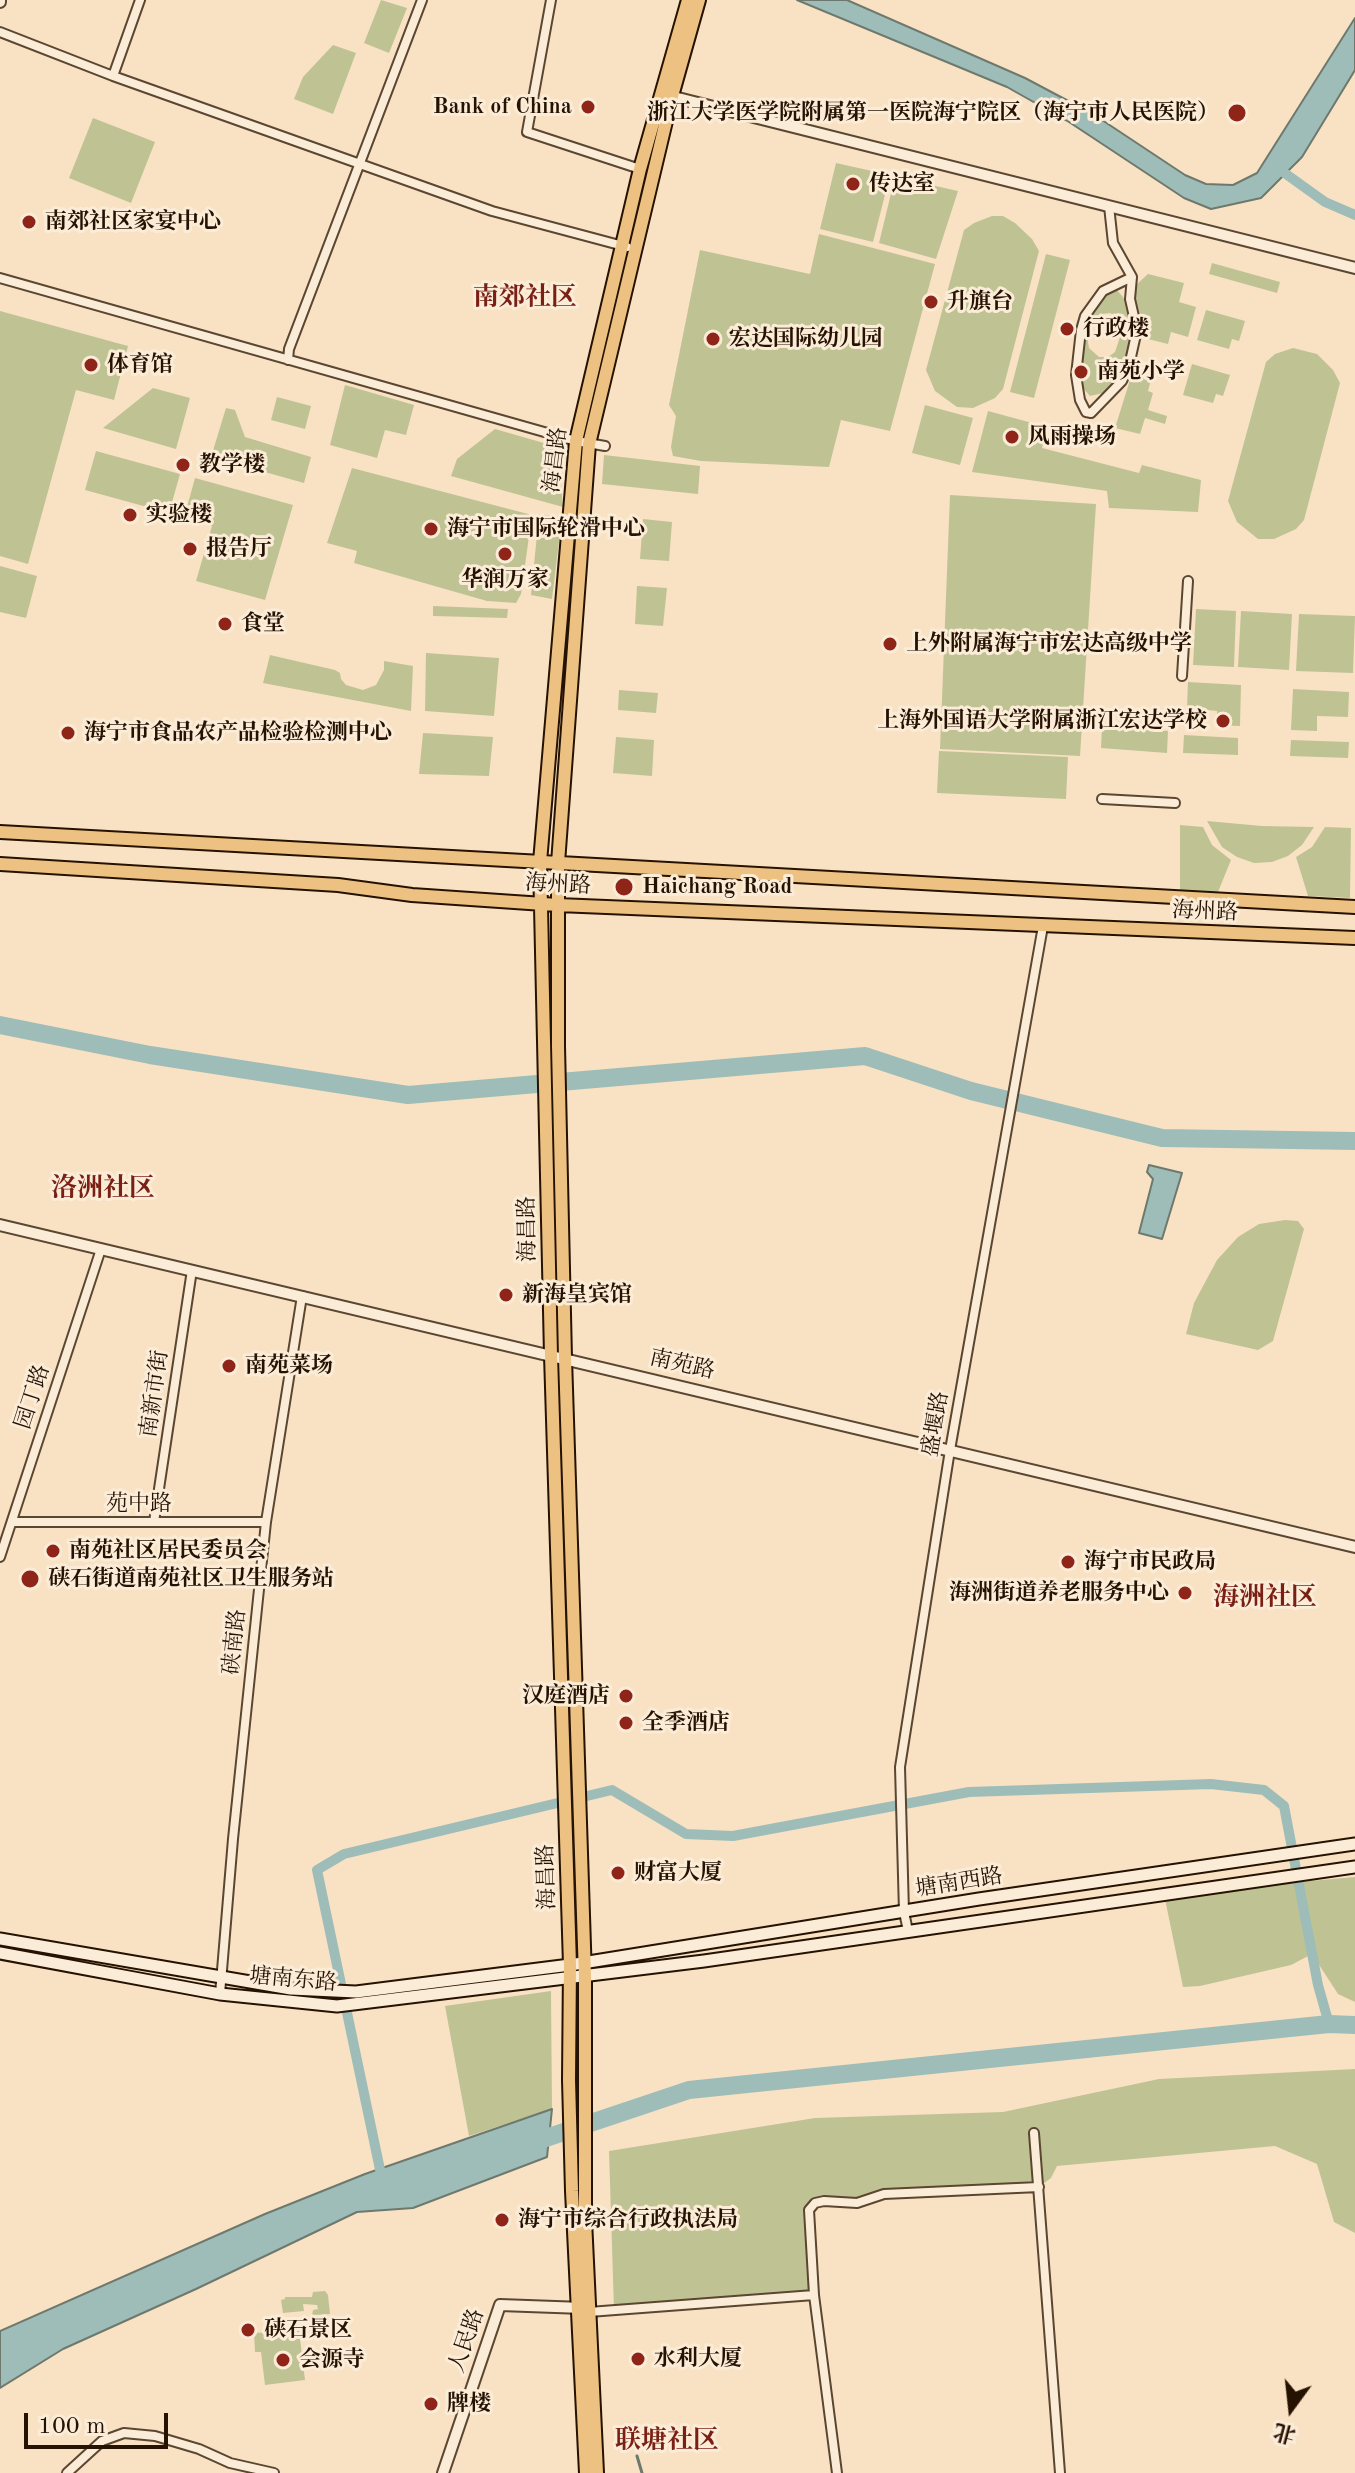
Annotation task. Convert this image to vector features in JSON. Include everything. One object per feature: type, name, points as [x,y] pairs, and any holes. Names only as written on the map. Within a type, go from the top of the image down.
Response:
[{"type":"main road","name":"海昌路","points":[[572,1777],[551,1355],[540,862],[582,443],[688,0]]},
{"type":"main road","name":"海昌路","points":[[629,248],[640,169],[699,0]]},
{"type":"main road","name":"海昌路","points":[[582,443],[558,863],[558,1046],[572,1777],[574,1968],[569,2080],[572,2191],[585,2309],[597,2473]]},
{"type":"main road","name":"海州路","points":[[0,832],[1355,907]]},
{"type":"main road","name":"海州路","points":[[0,864],[338,885],[412,895],[558,905],[1355,938]]},
{"type":"main road","name":"塘南西路","points":[[574,1968],[904,1912],[1355,1844]]},
{"type":"main road","name":"塘南西路","points":[[585,1977],[1355,1867]]},
{"type":"main road","name":"塘南东路","points":[[0,1939],[291,1989],[356,1992],[574,1968]]},
{"type":"main road","name":"塘南东路","points":[[0,1953],[220,1994],[337,2006],[574,1968]]},
{"type":"main road","name":"海昌路","points":[[574,1968],[585,1977],[586,2473]]},
{"type":"street","points":[[113,76],[140,0]]},
{"type":"street","points":[[288,360],[289,349],[422,0]]},
{"type":"street","points":[[551,0],[527,132],[640,169]]},
{"type":"street","points":[[0,32],[113,76],[492,211],[629,248]]},
{"type":"street","points":[[666,95],[1355,268]]},
{"type":"street","points":[[1109,206],[1113,243],[1132,277],[1130,299],[1137,330],[1129,366],[1122,381],[1091,413],[1086,412],[1080,400],[1076,375],[1085,316],[1103,291],[1132,277]]},
{"type":"street","points":[[0,278],[582,443],[605,446]]},
{"type":"street","points":[[1182,676],[1188,581]]},
{"type":"street","points":[[1102,799],[1175,803]]},
{"type":"street","name":"盛堰路","points":[[908,1931],[904,1912],[900,1767],[950,1450],[1043,926]]},
{"type":"street","name":"南苑路","points":[[0,1225],[1355,1547]]},
{"type":"street","name":"园丁路","points":[[0,1557],[101,1249]]},
{"type":"street","name":"南新市街","points":[[154,1522],[192,1270]]},
{"type":"street","name":"硖南路","points":[[220,1994],[266,1522],[302,1296]]},
{"type":"street","name":"苑中路","points":[[12,1522],[266,1522]]},
{"type":"street","points":[[1034,2133],[1060,2473]]},
{"type":"street","points":[[837,2473],[814,2295],[809,2210],[815,2203],[824,2201],[857,2203],[884,2194],[1039,2187]]},
{"type":"street","points":[[585,2309],[814,2295]]},
{"type":"street","name":"人民路","points":[[443,2473],[500,2305],[585,2309]]},
{"type":"street","points":[[67,2473],[102,2441],[124,2433],[155,2436],[199,2449],[230,2463],[274,2473]]},
{"type":"green space","points":[[381,0],[407,8],[389,53],[364,43]]},
{"type":"green space","points":[[333,45],[356,53],[333,114],[294,99],[303,77]]},
{"type":"green space","points":[[93,118],[155,142],[131,203],[69,178]]},
{"type":"green space","points":[[836,163],[890,175],[873,242],[820,229]]},
{"type":"green space","points":[[895,177],[958,191],[936,259],[879,243]]},
{"type":"green space","points":[[992,216],[1003,216],[1015,223],[1032,239],[1039,251],[1003,389],[995,398],[973,408],[957,407],[935,391],[926,370],[964,230]]},
{"type":"green space","points":[[819,234],[935,264],[890,431],[841,420],[829,467],[701,461],[673,456],[671,447],[676,416],[669,405],[700,250],[810,274]]},
{"type":"green space","points":[[1046,254],[1070,260],[1034,398],[1010,392]]},
{"type":"green space","points":[[1212,263],[1280,282],[1277,293],[1209,274]]},
{"type":"green space","points":[[1148,274],[1184,283],[1179,302],[1196,307],[1188,337],[1171,332],[1168,344],[1144,338],[1134,295],[1136,285]]},
{"type":"green space","points":[[1115,288],[1128,308],[1134,331],[1122,376],[1103,393],[1090,396],[1082,387],[1080,374],[1081,334],[1087,336],[1089,348],[1099,357],[1108,357],[1115,352],[1123,328],[1116,316],[1102,314],[1095,318],[1090,330],[1083,328],[1093,309],[1106,293]]},
{"type":"green space","points":[[1206,310],[1245,321],[1239,341],[1232,339],[1229,349],[1197,340]]},
{"type":"green space","points":[[0,311],[128,346],[114,400],[76,390],[28,564],[0,556]]},
{"type":"green space","points":[[1293,348],[1317,354],[1333,370],[1340,383],[1304,520],[1296,529],[1274,539],[1258,539],[1237,522],[1228,501],[1266,362],[1275,354]]},
{"type":"green space","points":[[1135,364],[1154,368],[1148,391],[1153,393],[1148,410],[1167,416],[1165,424],[1145,418],[1140,434],[1115,428]]},
{"type":"green space","points":[[1192,364],[1230,375],[1223,396],[1216,394],[1213,403],[1183,395]]},
{"type":"green space","points":[[345,385],[414,405],[406,435],[385,430],[377,458],[330,445]]},
{"type":"green space","points":[[153,388],[190,398],[176,449],[103,428]]},
{"type":"green space","points":[[277,397],[311,406],[305,429],[271,420]]},
{"type":"green space","points":[[925,405],[973,418],[960,465],[912,453]]},
{"type":"green space","points":[[226,408],[235,410],[245,437],[311,457],[304,483],[211,457]]},
{"type":"green space","points":[[988,411],[1047,427],[1042,448],[1139,473],[1142,465],[1201,480],[1198,512],[1109,508],[1107,491],[972,472]]},
{"type":"green space","points":[[495,429],[558,447],[563,507],[451,476],[457,459]]},
{"type":"green space","points":[[96,451],[180,474],[169,513],[85,490]]},
{"type":"green space","points":[[604,455],[700,466],[698,494],[602,484]]},
{"type":"green space","name":"海宁市国际轮滑中心","points":[[352,468],[532,515],[521,594],[516,603],[487,601],[354,563],[357,551],[327,543]]},
{"type":"green space","points":[[195,478],[293,505],[265,600],[196,581],[212,526],[184,518]]},
{"type":"green space","points":[[950,495],[1096,504],[1080,756],[940,749]]},
{"type":"green space","points":[[539,514],[562,517],[552,599],[531,595]]},
{"type":"green space","points":[[643,519],[672,522],[669,561],[640,559]]},
{"type":"green space","points":[[0,566],[37,576],[26,618],[0,612]]},
{"type":"green space","points":[[637,586],[667,588],[663,626],[635,624]]},
{"type":"green space","points":[[433,606],[508,609],[507,618],[433,616]]},
{"type":"green space","points":[[1196,609],[1236,611],[1234,667],[1193,665]]},
{"type":"green space","points":[[1241,611],[1292,614],[1289,670],[1238,667]]},
{"type":"green space","points":[[1299,614],[1355,616],[1353,673],[1296,671]]},
{"type":"green space","points":[[426,653],[499,658],[494,716],[425,711]]},
{"type":"green space","points":[[270,655],[335,670],[346,685],[363,690],[376,685],[384,670],[384,661],[413,666],[411,711],[263,683]]},
{"type":"green space","points":[[1188,682],[1241,685],[1240,726],[1217,725],[1217,711],[1187,708]]},
{"type":"green space","points":[[1293,689],[1349,692],[1348,717],[1317,716],[1317,731],[1291,730]]},
{"type":"green space","points":[[619,690],[658,693],[656,713],[618,710]]},
{"type":"green space","points":[[1102,726],[1168,731],[1167,753],[1101,748]]},
{"type":"green space","points":[[423,733],[493,737],[489,776],[419,774]]},
{"type":"green space","points":[[1184,735],[1238,738],[1238,755],[1183,753]]},
{"type":"green space","points":[[616,737],[654,740],[652,776],[613,773]]},
{"type":"green space","points":[[1291,740],[1349,742],[1348,758],[1290,756]]},
{"type":"green space","points":[[939,751],[1068,757],[1066,799],[937,793]]},
{"type":"green space","points":[[1207,821],[1314,827],[1302,845],[1288,856],[1272,862],[1254,863],[1222,847]]},
{"type":"green space","points":[[1180,825],[1203,827],[1212,845],[1231,860],[1218,892],[1180,890]]},
{"type":"green space","points":[[1325,827],[1351,828],[1350,898],[1308,896],[1296,857],[1312,847]]},
{"type":"green space","points":[[1298,1221],[1304,1229],[1273,1341],[1258,1350],[1186,1334],[1194,1303],[1217,1260],[1238,1237],[1259,1224]]},
{"type":"green space","points":[[1355,1877],[1355,2002],[1338,1994],[1312,1954],[1291,1965],[1200,1986],[1183,1987],[1164,1894]]},
{"type":"green space","points":[[551,1991],[552,2109],[469,2136],[445,2006]]},
{"type":"green space","points":[[1355,2069],[1355,2233],[1334,2222],[1317,2164],[1275,2146],[1057,2166],[1051,2178],[1039,2187],[884,2194],[857,2203],[824,2201],[809,2210],[814,2295],[614,2310],[609,2151],[815,2118],[1003,2112],[1159,2079]]},
{"type":"green space","points":[[325,2291],[330,2314],[312,2315],[313,2310],[318,2309],[317,2305],[303,2304],[304,2311],[283,2313],[281,2300],[285,2297],[312,2297],[313,2292]]},
{"type":"green space","points":[[299,2330],[305,2380],[265,2385],[261,2352],[255,2352],[254,2333]]},
{"type":"water","points":[[797,0],[847,0],[1025,78],[1093,114],[1185,175],[1206,184],[1233,185],[1257,173],[1355,18],[1355,70],[1302,157],[1261,198],[1211,209],[1184,198],[1069,122],[1007,87]]},
{"type":"water","points":[[1149,1165],[1182,1173],[1162,1239],[1139,1233],[1153,1179],[1147,1172]]},
{"type":"water","points":[[552,2109],[547,2157],[413,2208],[357,2212],[63,2349],[0,2388],[0,2331],[265,2214],[365,2174]]},
{"type":"waterway","points":[[1279,169],[1325,202],[1355,215]]},
{"type":"waterway","points":[[0,1025],[150,1055],[408,1095],[865,1056],[971,1091],[1162,1138],[1355,1141]]},
{"type":"waterway","points":[[382,2179],[317,1870],[344,1854],[612,1790],[686,1834],[733,1836],[969,1792],[1211,1784],[1264,1790],[1284,1806],[1318,1985],[1329,2024]]},
{"type":"waterway","points":[[525,2145],[689,2090],[1329,2024],[1355,2025]]},
{"type":"waterway","points":[[637,2456],[642,2473]]},
{"type":"place","name":"Bank of China","points":[[588,107]]},
{"type":"place","name":"浙江大学医学院附属第一医院海宁院区（海宁市人民医院）","points":[[1237,113]]},
{"type":"place","name":"传达室","points":[[853,184]]},
{"type":"place","name":"南郊社区家宴中心","points":[[29,222]]},
{"type":"place","name":"升旗台","points":[[931,302]]},
{"type":"place","name":"行政楼","points":[[1067,329]]},
{"type":"place","name":"宏达国际幼儿园","points":[[713,339]]},
{"type":"place","name":"体育馆","points":[[91,365]]},
{"type":"place","name":"南苑小学","points":[[1081,372]]},
{"type":"place","name":"风雨操场","points":[[1012,437]]},
{"type":"place","name":"教学楼","points":[[183,465]]},
{"type":"place","name":"实验楼","points":[[130,515]]},
{"type":"place","name":"海宁市国际轮滑中心","points":[[431,529]]},
{"type":"place","name":"报告厅","points":[[190,549]]},
{"type":"place","name":"华润万家","points":[[505,554]]},
{"type":"place","name":"食堂","points":[[225,624]]},
{"type":"place","name":"上外附属海宁市宏达高级中学","points":[[890,644]]},
{"type":"place","name":"上海外国语大学附属浙江宏达学校","points":[[1223,721]]},
{"type":"place","name":"海宁市食品农产品检验检测中心","points":[[68,733]]},
{"type":"place","name":"Haichang Road","points":[[624,887]]},
{"type":"place","name":"新海皇宾馆","points":[[506,1295]]},
{"type":"place","name":"南苑菜场","points":[[229,1366]]},
{"type":"place","name":"南苑社区居民委员会","points":[[53,1551]]},
{"type":"place","name":"海宁市民政局","points":[[1068,1562]]},
{"type":"place","name":"硖石街道南苑社区卫生服务站","points":[[30,1579]]},
{"type":"place","name":"海洲街道养老服务中心","points":[[1185,1593]]},
{"type":"place","name":"汉庭酒店","points":[[626,1696]]},
{"type":"place","name":"全季酒店","points":[[626,1723]]},
{"type":"place","name":"财富大厦","points":[[618,1873]]},
{"type":"place","name":"海宁市综合行政执法局","points":[[502,2220]]},
{"type":"place","name":"硖石景区","points":[[248,2330]]},
{"type":"place","name":"水利大厦","points":[[638,2359]]},
{"type":"place","name":"会源寺","points":[[283,2360]]},
{"type":"place","name":"牌楼","points":[[431,2404]]},
{"type":"district","name":"南郊社区","points":[[525,298]]},
{"type":"district","name":"洛洲社区","points":[[103,1189]]},
{"type":"district","name":"海洲社区","points":[[1265,1598]]},
{"type":"district","name":"联塘社区","points":[[667,2441]]}]
